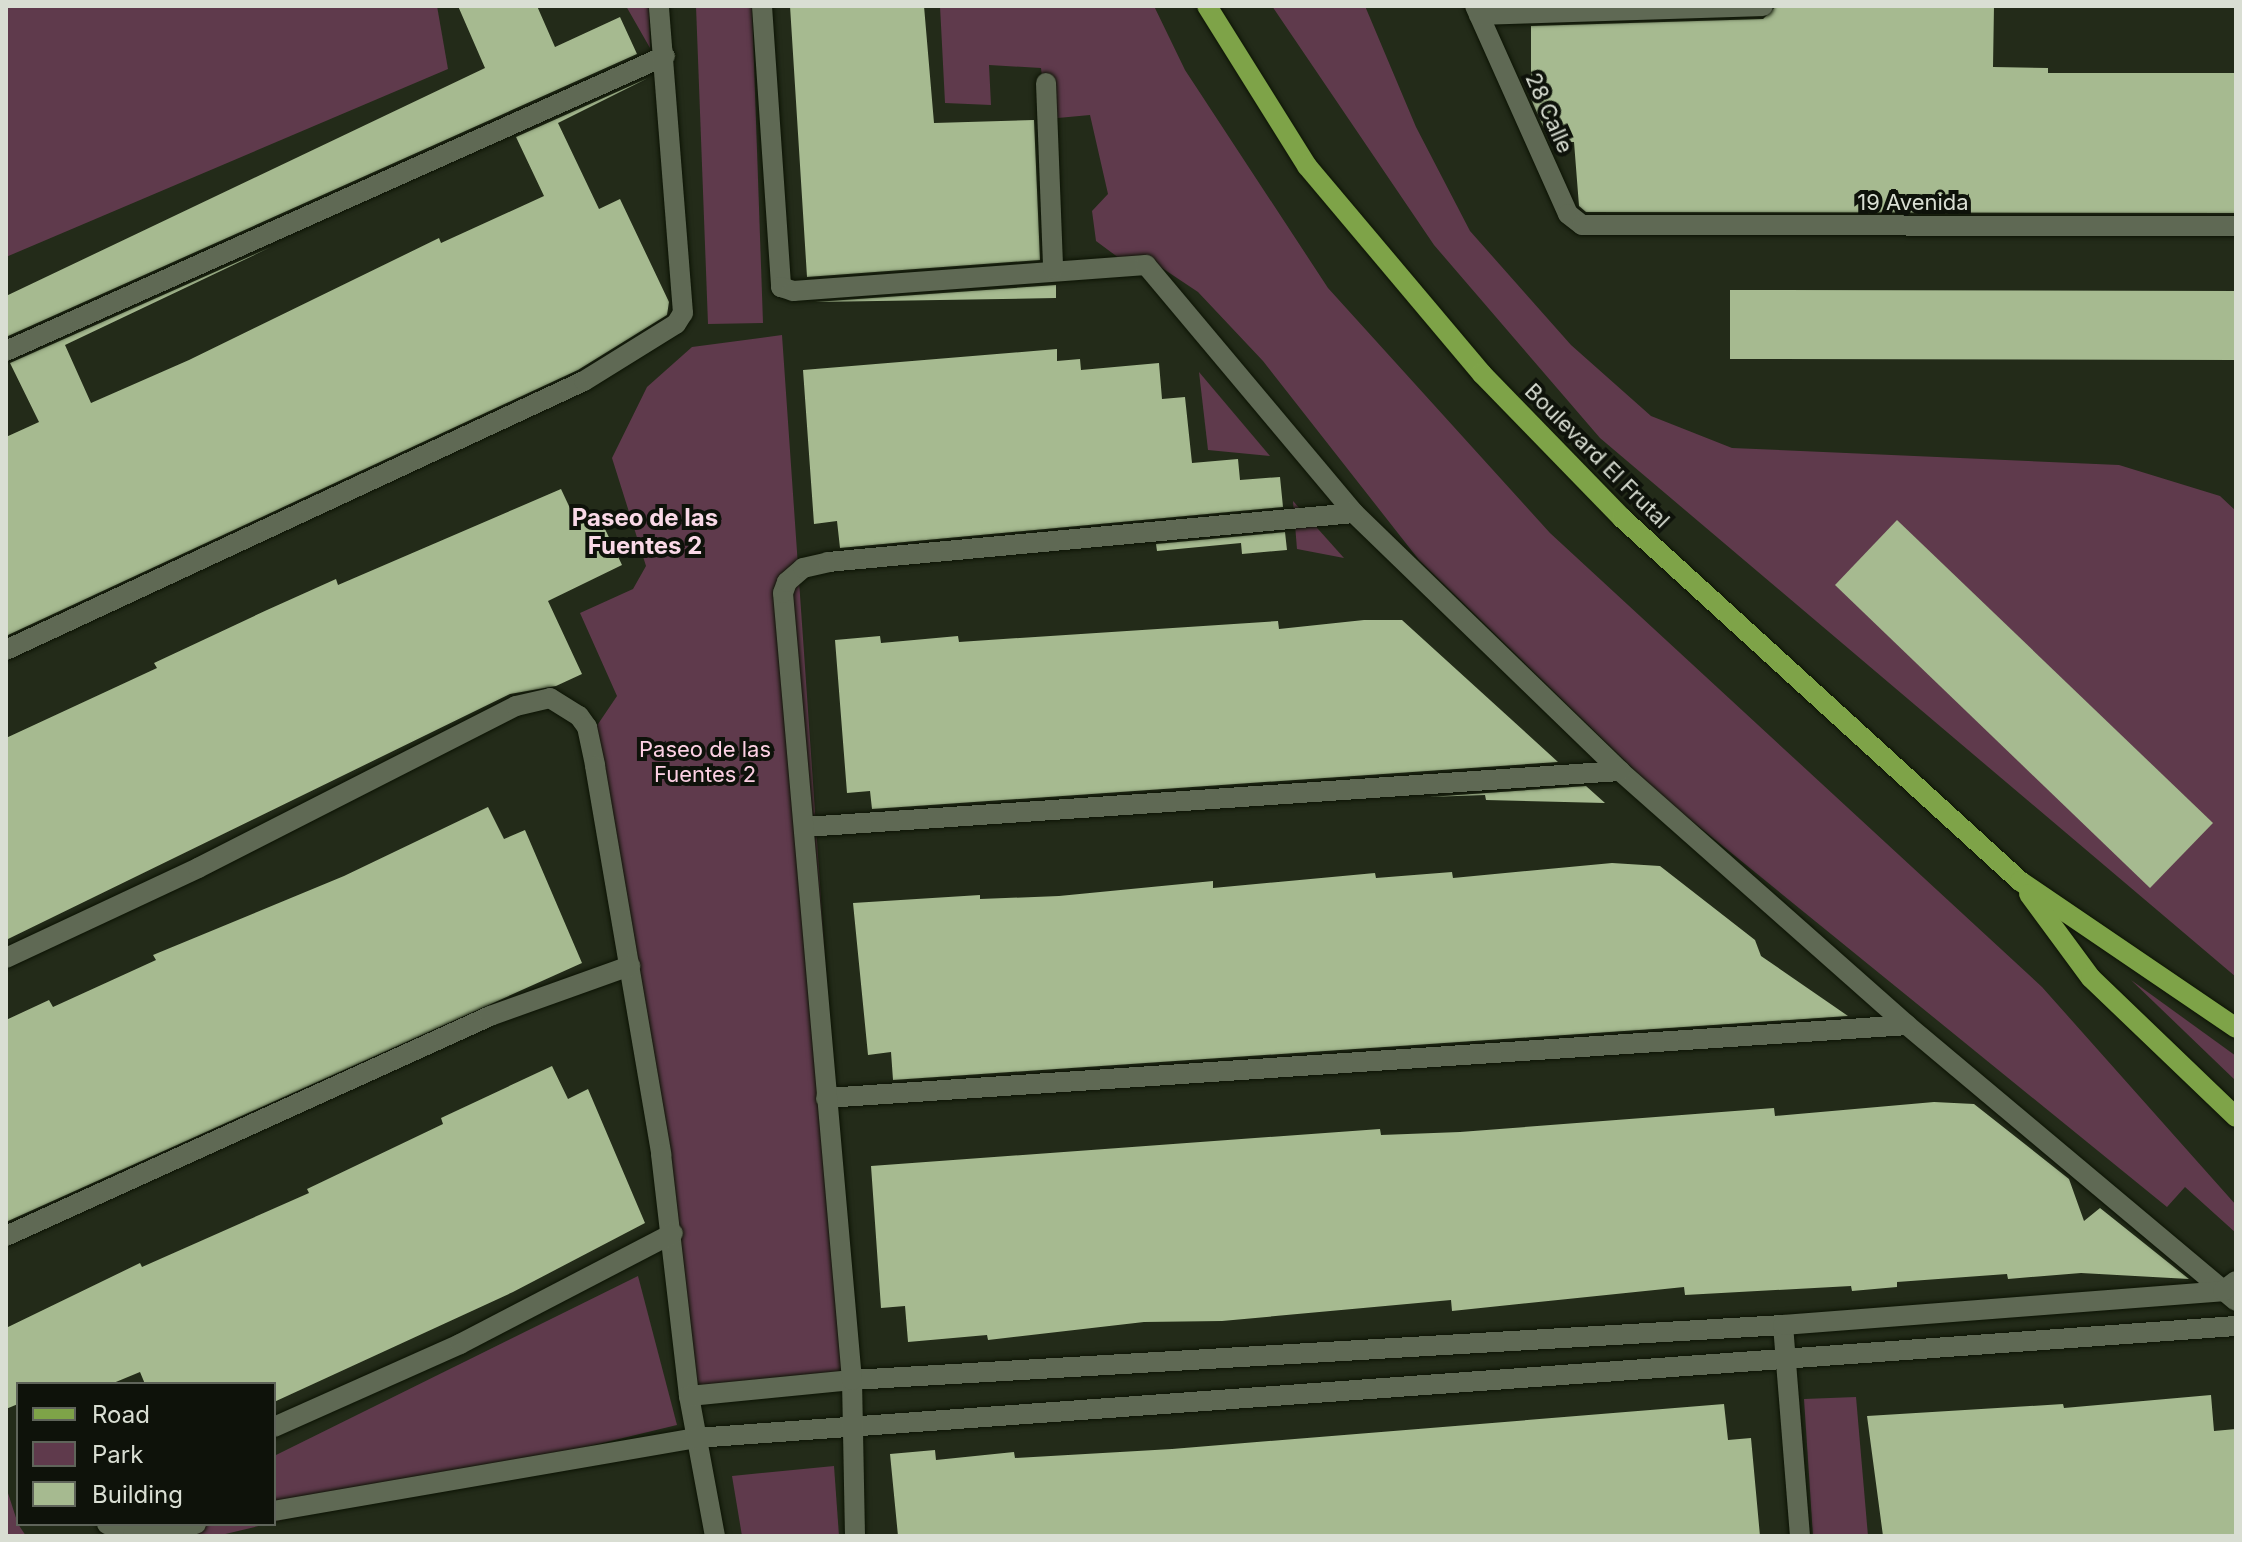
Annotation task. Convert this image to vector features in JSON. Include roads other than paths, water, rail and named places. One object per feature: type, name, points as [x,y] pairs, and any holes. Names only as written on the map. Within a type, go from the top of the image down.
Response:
[{"type":"main road","name":"Boulevard El Frutal","points":[[1207,6],[1307,166],[1482,374],[1622,518],[2020,881],[2236,1028]]},
{"type":"main road","name":"Boulevard El Frutal","points":[[2020,881],[2091,978],[2236,1117]]},
{"type":"street","points":[[6,650],[584,381],[676,324],[683,313],[659,6]]},
{"type":"street","points":[[762,6],[781,287],[793,291],[1138,263],[1152,270],[1354,513],[1620,771],[1907,1025],[2232,1291]]},
{"type":"street","points":[[1477,10],[1763,6]]},
{"type":"street","name":"28 Calle","points":[[1477,10],[1568,214],[1591,228]]},
{"type":"street","points":[[6,351],[665,56]]},
{"type":"street","points":[[1046,83],[1053,269]]},
{"type":"street","name":"19 Avenida","points":[[1591,228],[2236,226]]},
{"type":"street","points":[[855,1536],[852,1380],[783,593],[798,570],[828,562],[1354,513]]},
{"type":"street","points":[[6,958],[198,868],[516,706],[550,698],[587,727],[673,1233],[689,1396],[715,1536]]},
{"type":"street","points":[[805,827],[1620,771]]},
{"type":"street","points":[[6,1236],[490,1016],[630,966]]},
{"type":"street","points":[[826,1098],[1907,1025]]},
{"type":"street","points":[[276,1426],[460,1344],[673,1233]]},
{"type":"street","points":[[689,1396],[852,1380],[1783,1325],[2232,1291]]},
{"type":"street","points":[[1783,1325],[1800,1536]]},
{"type":"street","points":[[276,1511],[696,1438],[1786,1362],[2236,1326]]},
{"type":"street","points":[[112,1526],[133,1535],[185,1526]]},
{"type":"district","name":"Paseo de las Fuentes 2","points":[[645,532]]}]
